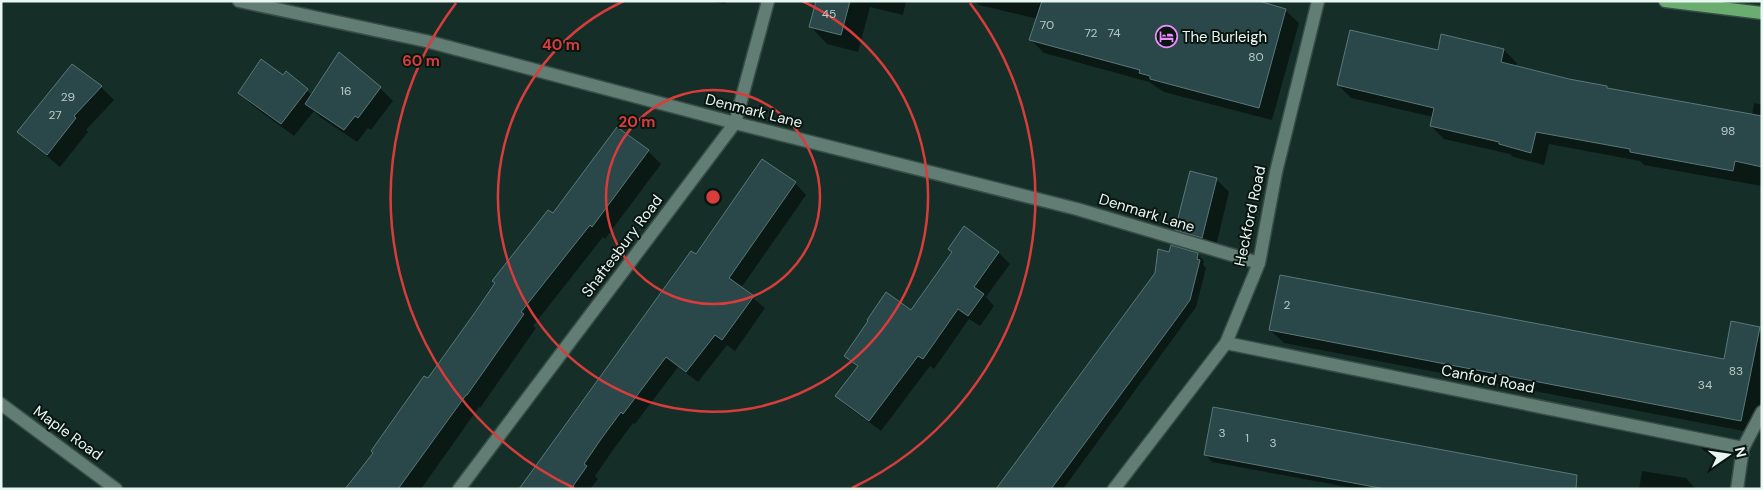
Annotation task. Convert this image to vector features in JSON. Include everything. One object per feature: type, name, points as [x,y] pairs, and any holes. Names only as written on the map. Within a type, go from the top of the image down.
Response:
[{"type":"main road","points":[[1666,1],[1762,13]]},
{"type":"street","name":"Denmark Lane","points":[[239,1],[426,41],[736,123],[1078,209],[1259,263]]},
{"type":"street","name":"Shaftesbury Road","points":[[459,489],[736,123],[768,1]]},
{"type":"street","name":"Heckford Road","points":[[1114,489],[1226,343],[1259,263],[1276,172],[1318,1]]},
{"type":"street","name":"Canford Road","points":[[1226,343],[1744,448]]},
{"type":"street","name":"Maple Road","points":[[1,404],[116,489]]},
{"type":"street","points":[[1737,489],[1744,448],[1762,412]]},
{"type":"building","points":[[816,1],[850,1],[841,35],[809,27]]},
{"type":"building","points":[[1042,1],[1259,1],[1286,9],[1259,108],[1150,79],[1150,76],[1139,73],[1140,70],[1029,40]]},
{"type":"building","points":[[1350,30],[1438,50],[1441,34],[1504,49],[1501,62],[1569,79],[1607,86],[1607,88],[1762,116],[1762,167],[1735,161],[1733,171],[1630,152],[1630,149],[1536,132],[1531,153],[1499,144],[1499,142],[1430,126],[1434,108],[1337,85]]},
{"type":"building","points":[[339,52],[381,87],[358,118],[355,116],[344,130],[305,104]]},
{"type":"building","points":[[261,59],[283,75],[286,71],[308,89],[281,124],[238,93]]},
{"type":"building","points":[[72,64],[102,86],[74,116],[76,118],[47,155],[17,132]]},
{"type":"building","points":[[617,127],[649,150],[592,227],[590,225],[521,312],[524,314],[398,489],[345,489],[373,453],[371,451],[424,376],[428,378],[476,311],[495,283],[492,281],[548,210],[553,213]]},
{"type":"building","points":[[762,159],[796,182],[729,278],[754,296],[722,340],[715,335],[686,372],[666,357],[623,414],[621,412],[601,439],[584,464],[587,466],[571,489],[519,489],[691,251],[696,254]]},
{"type":"building","points":[[1190,171],[1217,178],[1202,238],[1175,230]]},
{"type":"building","points":[[964,226],[999,252],[974,287],[984,294],[968,316],[958,309],[923,359],[918,356],[869,421],[835,396],[858,366],[844,356],[886,292],[911,310],[952,252],[948,249]]},
{"type":"building","points":[[1171,245],[1198,253],[1197,259],[1200,260],[1190,300],[1051,489],[996,489],[1155,273],[1158,249],[1169,252]]},
{"type":"building","points":[[1280,275],[1724,359],[1731,321],[1760,327],[1741,421],[1269,330]]},
{"type":"building","points":[[1213,407],[1577,475],[1576,489],[1385,489],[1204,455]]},
{"type":"place","name":"The Burleigh","points":[[1166,37]]}]
